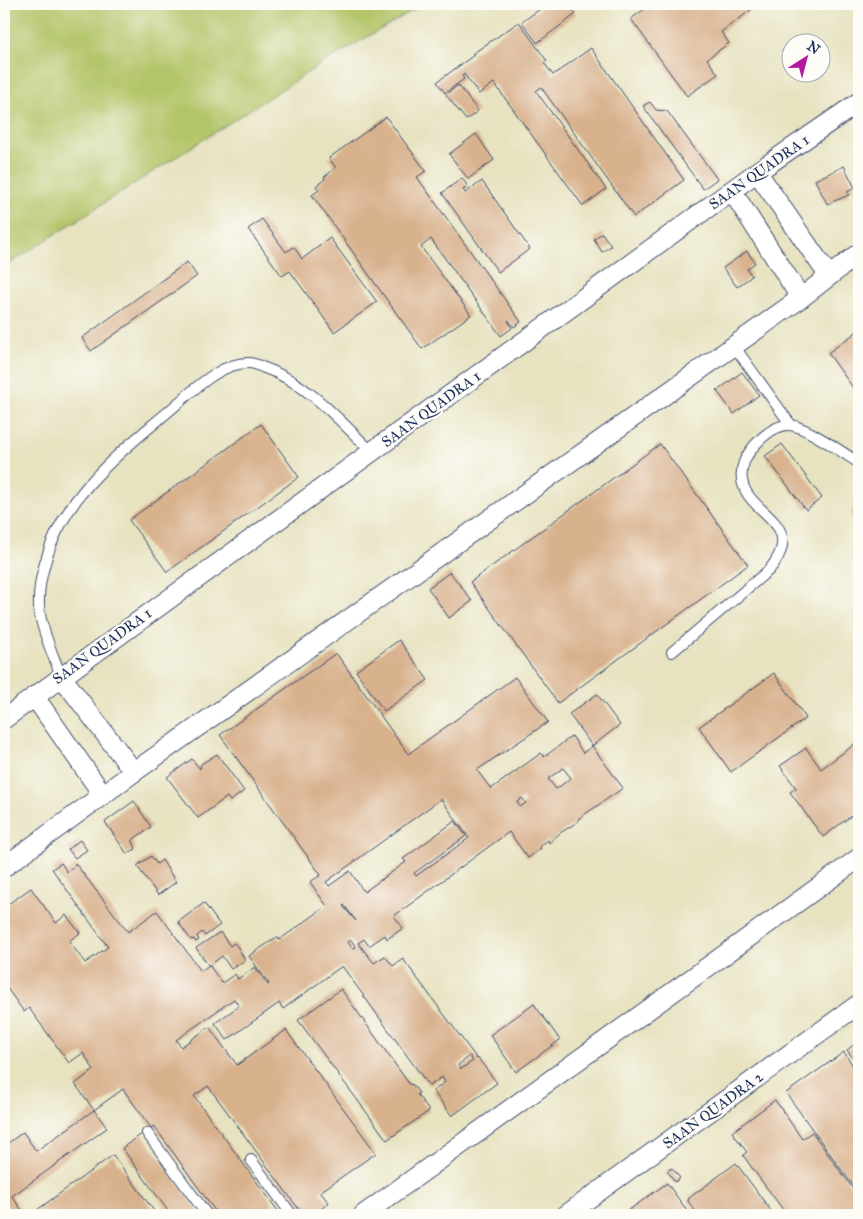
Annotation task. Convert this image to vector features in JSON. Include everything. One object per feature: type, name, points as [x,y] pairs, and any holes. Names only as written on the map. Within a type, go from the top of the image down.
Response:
[{"type":"street","name":"SAAN QUADRA 1","points":[[4,719],[757,172],[859,102]]},
{"type":"street","points":[[757,172],[828,276]]},
{"type":"street","points":[[732,191],[801,298]]},
{"type":"street","points":[[4,867],[134,772],[801,298],[859,253]]},
{"type":"street","points":[[61,676],[134,772]]},
{"type":"street","points":[[34,696],[102,795]]},
{"type":"street","points":[[363,1215],[859,858]]},
{"type":"street","name":"SAAN QUADRA 2","points":[[566,1215],[859,1004]]},
{"type":"lane","points":[[734,346],[791,424],[810,432],[859,463]]},
{"type":"lane","points":[[61,676],[40,615],[39,584],[49,546],[65,514],[86,486],[115,456],[210,378],[231,365],[250,362],[276,372],[307,390],[372,452]]},
{"type":"lane","points":[[672,652],[769,570],[777,560],[781,547],[780,533],[776,522],[752,498],[742,482],[742,468],[748,454],[758,441],[776,428],[791,424]]},
{"type":"lane","points":[[147,1132],[207,1215]]},
{"type":"lane","points":[[251,1160],[292,1215]]},
{"type":"green space","points":[[4,4],[424,4],[323,63],[4,267]]},
{"type":"building","points":[[547,4],[568,4],[576,14],[537,43],[522,22]]},
{"type":"building","points":[[651,4],[759,4],[721,32],[729,43],[707,59],[718,74],[687,96],[631,19]]},
{"type":"building","points":[[519,22],[547,61],[544,63],[553,75],[591,48],[684,180],[634,217],[541,87],[536,91],[606,189],[583,206],[494,83],[479,94],[464,74],[462,76],[464,79],[445,93],[437,82],[474,55],[472,54]]},
{"type":"building","points":[[458,85],[478,111],[466,120],[446,95]]},
{"type":"building","points":[[650,102],[656,110],[667,111],[717,179],[703,189],[643,106]]},
{"type":"building","points":[[386,117],[426,171],[417,177],[521,322],[514,327],[508,320],[512,328],[501,336],[431,239],[421,247],[471,315],[422,349],[312,195],[319,190],[316,186],[325,179],[324,177],[336,168],[329,158]]},
{"type":"building","points":[[476,134],[494,160],[468,179],[449,154]]},
{"type":"building","points":[[844,166],[855,188],[847,192],[849,195],[827,204],[815,180]]},
{"type":"building","points":[[462,178],[468,187],[463,190],[465,193],[482,181],[530,249],[498,272],[442,193]]},
{"type":"building","points":[[262,219],[286,252],[294,247],[302,259],[330,238],[377,302],[334,332],[290,271],[282,276],[248,229]]},
{"type":"building","points":[[602,233],[611,246],[602,252],[594,239]]},
{"type":"building","points":[[747,251],[755,263],[747,269],[752,276],[737,287],[723,268]]},
{"type":"building","points":[[187,262],[197,276],[91,351],[82,338]]},
{"type":"building","points":[[859,330],[859,396],[828,353]]},
{"type":"building","points":[[742,372],[759,395],[734,414],[717,391]]},
{"type":"building","points":[[261,424],[299,477],[167,572],[129,520]]},
{"type":"building","points":[[660,444],[748,565],[558,703],[470,582]]},
{"type":"building","points":[[782,444],[822,498],[806,510],[765,456]]},
{"type":"building","points":[[859,498],[859,529],[851,516],[854,501]]},
{"type":"building","points":[[450,572],[472,601],[449,618],[428,588]]},
{"type":"building","points":[[399,640],[428,680],[384,711],[356,671]]},
{"type":"building","points":[[336,653],[408,754],[515,677],[548,722],[477,770],[491,789],[541,753],[544,757],[572,736],[583,753],[592,746],[623,788],[578,819],[579,821],[560,833],[549,843],[548,840],[528,858],[509,832],[394,916],[403,928],[387,939],[385,935],[369,946],[364,939],[358,943],[374,963],[385,956],[393,966],[403,959],[497,1083],[452,1116],[433,1091],[445,1082],[442,1077],[429,1086],[342,966],[283,1009],[279,1003],[227,1040],[215,1023],[239,1006],[234,999],[176,1040],[181,1047],[209,1027],[237,1065],[286,1030],[376,1153],[320,1192],[329,1203],[313,1215],[303,1215],[208,1086],[194,1096],[281,1215],[218,1215],[154,1126],[151,1128],[123,1089],[94,1110],[75,1084],[94,1070],[83,1053],[69,1063],[29,1008],[24,1012],[4,984],[4,907],[31,888],[56,923],[66,915],[80,933],[69,941],[85,963],[108,947],[52,869],[61,863],[67,872],[75,866],[75,863],[128,932],[157,911],[201,971],[209,965],[222,983],[235,974],[238,979],[255,967],[269,984],[249,956],[277,937],[279,940],[327,906],[310,882],[321,875],[220,735]],"holes":[[[563,768],[571,778],[556,789],[548,779]],[[522,798],[526,803],[520,807],[517,802]],[[441,799],[469,838],[416,876],[414,873],[466,836],[455,821],[403,859],[406,862],[364,892],[350,871],[329,886],[326,882]],[[351,940],[356,947],[353,949],[348,942]],[[470,1056],[473,1061],[461,1069],[458,1065]]]},
{"type":"building","points":[[774,673],[806,718],[731,772],[699,727]]},
{"type":"building","points":[[597,694],[620,725],[592,746],[569,714]]},
{"type":"building","points":[[859,741],[859,810],[823,837],[790,792],[796,788],[780,766],[806,748],[821,769]]},
{"type":"building","points":[[217,754],[244,791],[230,801],[227,797],[198,818],[167,777],[192,759],[200,769],[201,764]]},
{"type":"building","points":[[134,801],[151,827],[131,841],[133,841],[136,849],[127,854],[105,822]]},
{"type":"building","points":[[80,840],[87,850],[75,858],[68,849]]},
{"type":"building","points":[[151,856],[157,864],[162,860],[176,882],[158,895],[137,866]]},
{"type":"building","points":[[204,903],[220,925],[205,936],[202,932],[197,936],[199,940],[196,942],[194,939],[191,940],[178,922]]},
{"type":"building","points":[[220,932],[230,946],[234,943],[237,946],[245,960],[231,969],[222,956],[209,966],[196,948]]},
{"type":"building","points":[[341,989],[410,1085],[412,1084],[419,1093],[417,1094],[429,1111],[387,1140],[298,1020]]},
{"type":"building","points":[[534,1004],[560,1040],[516,1072],[490,1035]]},
{"type":"building","points":[[859,1041],[859,1066],[847,1050]]},
{"type":"building","points":[[844,1052],[857,1072],[859,1071],[859,1194],[786,1093]]},
{"type":"building","points":[[775,1100],[802,1139],[812,1132],[859,1197],[859,1215],[787,1215],[752,1168],[743,1155],[747,1152],[732,1132]]},
{"type":"building","points":[[94,1110],[107,1128],[12,1196],[25,1215],[4,1215],[4,1146],[23,1132],[36,1151]]},
{"type":"building","points":[[142,1134],[201,1215],[171,1215],[122,1148]]},
{"type":"building","points":[[113,1155],[157,1215],[30,1215]]},
{"type":"building","points":[[736,1163],[774,1215],[698,1215],[688,1201],[689,1198]]},
{"type":"building","points":[[672,1168],[680,1178],[675,1182],[667,1171]]},
{"type":"building","points":[[667,1183],[690,1215],[622,1215]]}]
